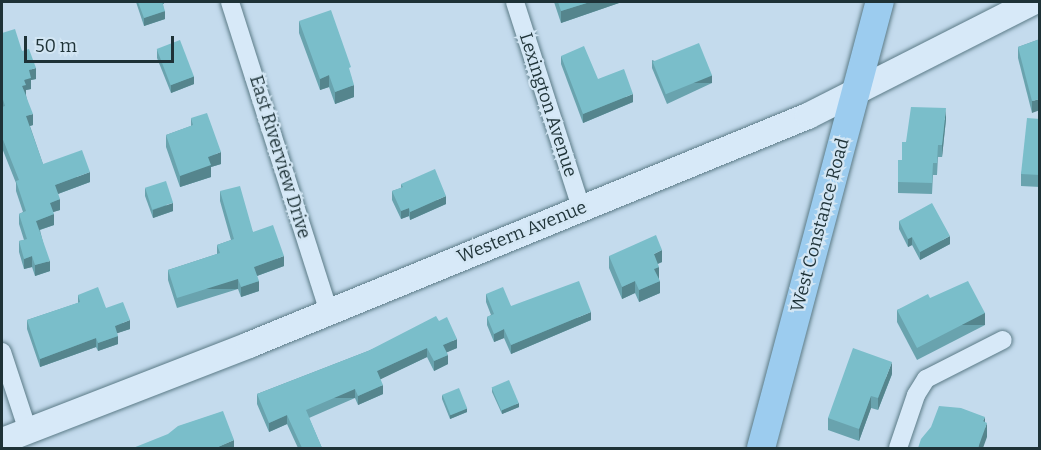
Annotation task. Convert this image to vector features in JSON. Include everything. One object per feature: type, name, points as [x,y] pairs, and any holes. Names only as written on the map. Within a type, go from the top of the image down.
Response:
[{"type":"main road","name":"West Constance Road","points":[[760,448],[880,2]]},
{"type":"street","name":"East Riverview Drive","points":[[230,2],[329,312]]},
{"type":"street","name":"Lexington Avenue","points":[[515,2],[581,208]]},
{"type":"street","name":"Western Avenue","points":[[2,441],[329,312],[808,116],[1033,2]]},
{"type":"street","points":[[898,448],[916,395],[926,379],[1003,340]]},
{"type":"street","points":[[2,352],[28,431]]},
{"type":"building","points":[[138,2],[162,2],[165,11],[144,18]]},
{"type":"building","points":[[558,2],[590,2],[561,11]]},
{"type":"building","points":[[331,10],[351,67],[349,68],[354,85],[335,92],[329,75],[320,79],[299,21]]},
{"type":"building","points":[[15,29],[22,51],[29,49],[36,68],[29,70],[31,78],[24,80],[26,85],[22,86],[33,114],[26,116],[43,164],[82,150],[90,172],[55,185],[60,199],[50,203],[54,214],[36,221],[50,261],[35,265],[32,256],[24,259],[19,241],[27,239],[19,214],[26,211],[16,181],[19,180],[2,137],[2,107],[5,106],[2,96],[2,33]]},
{"type":"building","points":[[1040,39],[1040,99],[1032,101],[1018,47]]},
{"type":"building","points":[[180,40],[194,76],[171,85],[157,49]]},
{"type":"building","points":[[699,43],[712,75],[666,94],[653,62]]},
{"type":"building","points":[[584,46],[598,79],[624,69],[633,94],[583,114],[561,56]]},
{"type":"building","points":[[911,107],[946,108],[942,145],[938,145],[937,163],[933,163],[932,183],[898,182],[898,160],[902,160],[902,142],[906,142]]},
{"type":"building","points":[[207,113],[221,152],[208,157],[211,165],[180,176],[166,135],[193,125],[191,118]]},
{"type":"building","points":[[1027,118],[1040,119],[1040,175],[1021,174]]},
{"type":"building","points":[[435,169],[446,196],[410,212],[409,208],[401,211],[392,191],[403,187],[401,184]]},
{"type":"building","points":[[166,181],[173,203],[152,210],[145,188]]},
{"type":"building","points":[[240,186],[253,232],[273,225],[284,256],[254,267],[259,281],[241,287],[238,279],[177,298],[168,270],[220,253],[217,245],[234,239],[220,191]]},
{"type":"building","points":[[932,203],[950,236],[920,252],[912,237],[908,239],[899,221]]},
{"type":"building","points":[[656,235],[662,250],[654,254],[659,267],[654,269],[660,281],[639,290],[635,281],[622,287],[609,256]]},
{"type":"building","points":[[579,281],[591,312],[511,345],[504,329],[494,334],[487,317],[494,314],[486,294],[503,287],[511,306]]},
{"type":"building","points":[[968,281],[985,313],[917,348],[897,310],[928,294],[930,298]]},
{"type":"building","points":[[98,287],[106,308],[123,302],[130,320],[115,326],[118,336],[98,343],[96,338],[40,359],[27,320],[80,302],[78,295]]},
{"type":"building","points":[[436,316],[439,321],[447,317],[457,339],[443,345],[448,355],[434,361],[427,348],[377,371],[383,385],[358,396],[355,389],[306,410],[322,448],[302,448],[287,415],[269,423],[257,394],[368,351]]},
{"type":"building","points":[[853,348],[892,362],[878,398],[871,396],[859,429],[828,418]]},
{"type":"building","points":[[509,380],[519,403],[501,410],[492,387]]},
{"type":"building","points":[[459,388],[467,408],[451,415],[442,395]]},
{"type":"building","points":[[939,406],[961,408],[985,417],[983,421],[987,423],[978,448],[918,448],[921,439],[931,427]]},
{"type":"building","points":[[223,411],[234,440],[216,448],[133,448],[168,434],[178,426]]}]
